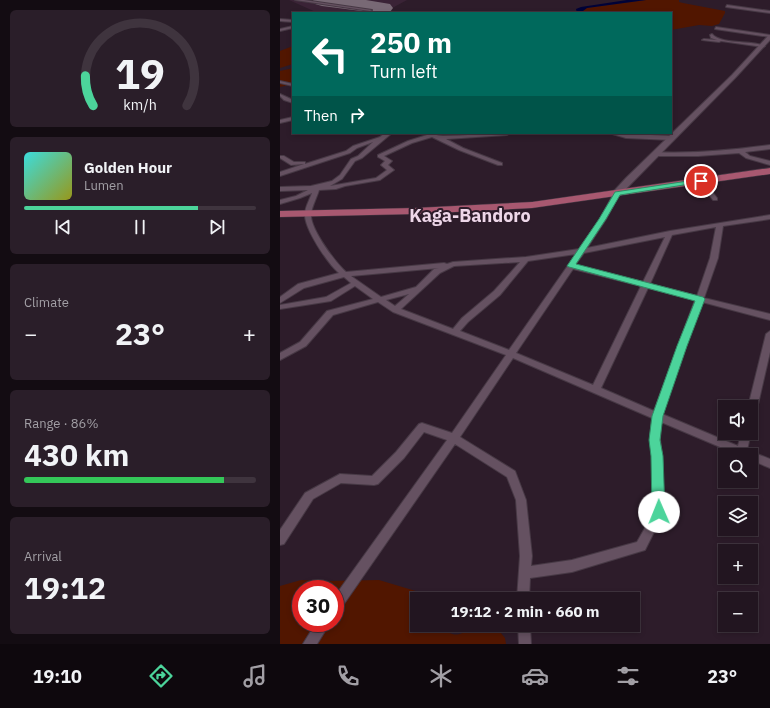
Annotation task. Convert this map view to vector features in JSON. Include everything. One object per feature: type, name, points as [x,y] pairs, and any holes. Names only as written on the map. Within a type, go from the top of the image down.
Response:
[{"type":"main road","points":[[280,214],[497,208],[532,205],[770,171]]},
{"type":"street","points":[[297,0],[370,10],[366,12]]},
{"type":"street","points":[[727,6],[739,6],[770,12]]},
{"type":"street","points":[[280,20],[292,21]]},
{"type":"street","points":[[280,30],[292,27]]},
{"type":"street","points":[[344,594],[512,354],[603,219],[617,193],[763,46],[770,37],[716,28]]},
{"type":"street","points":[[712,35],[712,37],[726,41]]},
{"type":"street","points":[[704,40],[726,41],[763,46]]},
{"type":"street","points":[[280,82],[292,86]]},
{"type":"street","points":[[286,89],[292,86]]},
{"type":"street","points":[[280,95],[283,96],[284,101],[292,101]]},
{"type":"street","points":[[280,122],[292,118]]},
{"type":"street","points":[[280,174],[348,152],[355,147],[387,134]]},
{"type":"street","points":[[280,189],[336,187],[344,184],[378,179],[391,170],[384,165],[389,161],[380,156],[429,134],[461,149],[500,164]]},
{"type":"street","points":[[440,138],[494,134]]},
{"type":"street","points":[[617,134],[626,136],[672,138]]},
{"type":"street","points":[[280,202],[298,197],[341,178],[353,160],[361,156],[365,149],[371,147],[381,137]]},
{"type":"street","points":[[655,154],[674,155],[740,151],[770,147]]},
{"type":"street","points":[[740,151],[748,157],[770,163]]},
{"type":"street","points":[[282,157],[293,164],[318,162]]},
{"type":"street","points":[[701,181],[715,199]]},
{"type":"street","points":[[317,188],[308,214],[313,232],[335,266],[356,283],[396,310],[512,354],[733,448]]},
{"type":"street","points":[[280,301],[301,286],[345,274],[526,259],[582,251],[670,233],[770,217]]},
{"type":"street","points":[[524,573],[572,566],[641,546],[659,512],[655,440],[657,416],[714,258],[720,224]]},
{"type":"street","points":[[596,389],[670,233]]},
{"type":"street","points":[[455,332],[465,320],[497,293],[526,259]]},
{"type":"street","points":[[396,310],[437,271],[453,264]]},
{"type":"street","points":[[571,266],[770,317]]},
{"type":"street","points":[[280,307],[328,300],[356,283]]},
{"type":"street","points":[[280,357],[303,344],[330,313],[418,289]]},
{"type":"street","points":[[754,400],[770,334]]},
{"type":"street","points":[[280,540],[309,496],[340,478],[374,480],[400,455],[422,427],[454,438],[512,474],[521,500],[526,556],[523,592]]},
{"type":"street","points":[[758,459],[770,464]]},
{"type":"street","points":[[309,644],[318,632]]},
{"type":"street","points":[[524,632],[525,644]]},
{"type":"shaded area","points":[[289,0],[407,0],[385,12],[316,12]]},
{"type":"shaded area","points":[[627,0],[646,0],[587,8],[583,11],[584,12],[577,12],[576,9]]},
{"type":"shaded area","points":[[646,0],[679,0],[679,2],[683,3],[725,11],[725,13],[719,24],[712,26],[699,25],[672,30],[672,12],[584,12],[583,11],[586,8]]},
{"type":"shaded area","points":[[292,46],[292,64],[280,68],[280,51]]},
{"type":"shaded area","points":[[292,68],[292,84],[280,87],[280,71]]},
{"type":"shaded area","points":[[379,580],[419,592],[410,592],[410,632],[448,632],[458,634],[465,632],[500,632],[505,638],[506,644],[280,644],[280,586],[292,583],[292,632],[344,632],[344,581]]},
{"type":"runway","points":[[322,0],[383,8]]},
{"type":"district","name":"Kaga-Bandoro","points":[[470,216]]},
{"type":"route","points":[[659,512],[655,440],[657,416],[700,299],[571,266],[603,219],[617,193],[701,181]]}]
